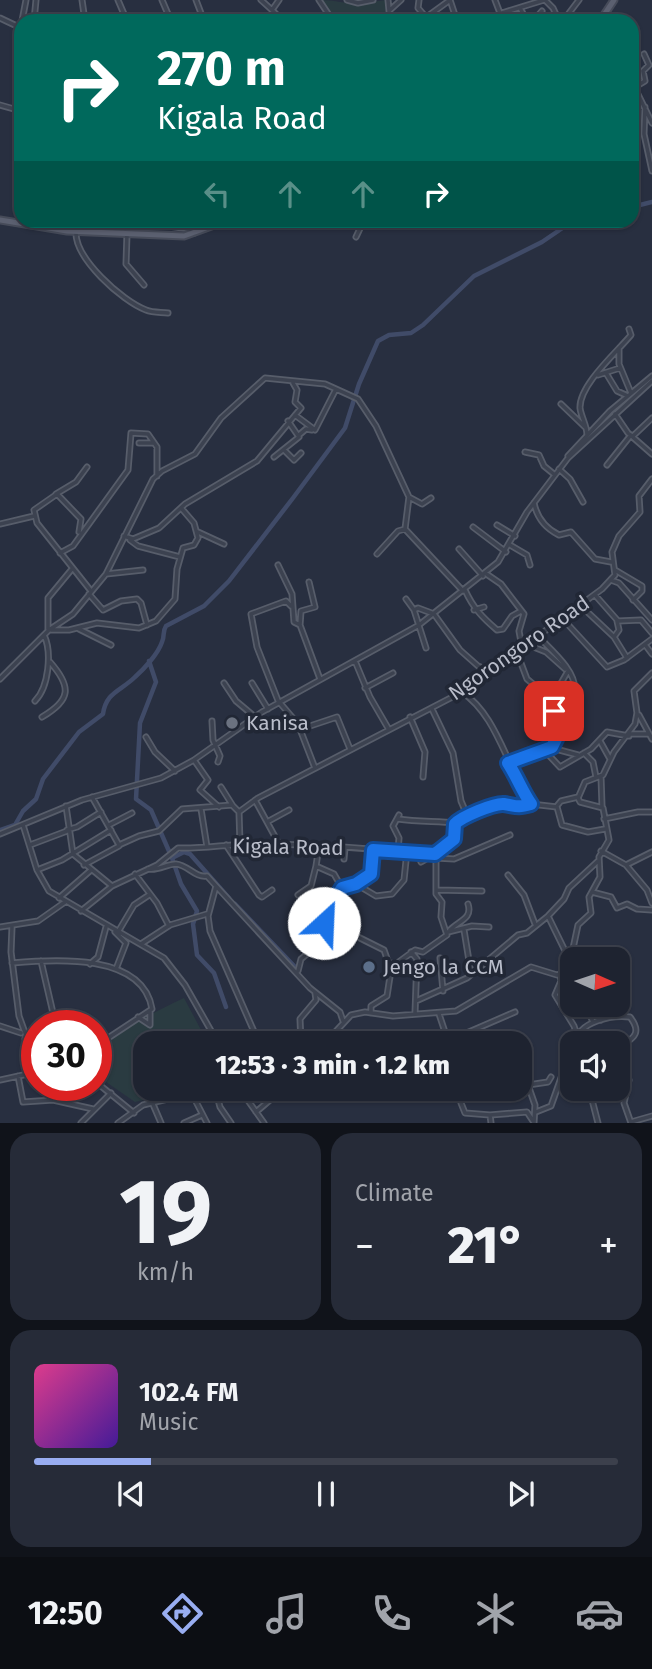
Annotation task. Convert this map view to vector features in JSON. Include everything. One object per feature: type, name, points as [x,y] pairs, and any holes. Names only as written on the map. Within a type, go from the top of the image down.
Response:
[{"type":"main road","points":[[62,228],[76,231],[101,229],[127,232],[193,232],[204,228]]},
{"type":"street","points":[[261,0],[276,14]]},
{"type":"street","points":[[272,10],[279,0]]},
{"type":"street","points":[[347,0],[358,3],[373,0]]},
{"type":"street","points":[[388,0],[399,1]]},
{"type":"street","points":[[495,0],[502,13],[544,0],[557,14]]},
{"type":"street","points":[[567,14],[579,0]]},
{"type":"street","points":[[431,14],[451,1],[455,14]]},
{"type":"street","points":[[520,8],[523,14]]},
{"type":"street","points":[[539,14],[542,11]]},
{"type":"street","points":[[639,82],[645,81],[643,71],[649,65],[644,54]]},
{"type":"street","points":[[640,96],[652,122]]},
{"type":"street","points":[[645,107],[647,121],[644,134],[652,171]]},
{"type":"street","points":[[101,229],[108,228]]},
{"type":"street","points":[[170,228],[193,232],[192,228]]},
{"type":"street","points":[[356,237],[360,228]]},
{"type":"street","points":[[76,231],[78,246],[112,288],[149,312],[168,313]]},
{"type":"street","points":[[127,232],[126,264],[144,285]]},
{"type":"street","points":[[588,432],[581,404],[596,375],[631,335],[629,329]]},
{"type":"street","points":[[619,348],[620,368],[630,395]]},
{"type":"street","points":[[596,375],[620,368]]},
{"type":"street","points":[[606,373],[617,391],[630,395]]},
{"type":"street","points":[[156,476],[195,454],[215,424],[259,382],[276,377],[292,382],[325,384],[355,397],[385,443],[409,497],[405,529]]},
{"type":"street","points":[[568,458],[571,450],[588,432],[652,378]]},
{"type":"street","points":[[0,834],[92,797],[155,781],[194,760],[268,709],[419,625],[464,591],[506,552],[534,503],[568,458],[652,378]]},
{"type":"street","points":[[127,538],[159,528],[182,508],[262,457],[301,407],[295,402],[297,390],[292,382]]},
{"type":"street","points":[[312,430],[319,423],[336,389]]},
{"type":"street","points":[[561,404],[588,432]]},
{"type":"street","points":[[615,414],[632,436],[652,454]]},
{"type":"street","points":[[295,415],[312,430]]},
{"type":"street","points":[[607,465],[632,436],[652,419]]},
{"type":"street","points":[[288,421],[299,435]]},
{"type":"street","points":[[274,457],[306,429],[312,430]]},
{"type":"street","points":[[0,679],[47,632],[73,614],[106,574],[127,538],[156,476],[156,444],[148,435],[129,435],[129,468],[94,519],[79,534],[73,546],[60,552]]},
{"type":"street","points":[[139,443],[156,444]]},
{"type":"street","points":[[284,450],[294,460],[301,453]]},
{"type":"street","points":[[525,452],[539,455],[544,466],[555,475]]},
{"type":"street","points":[[87,467],[76,482],[36,508],[34,516],[103,610],[121,601],[139,600],[147,625]]},
{"type":"street","points":[[559,469],[569,479],[583,502]]},
{"type":"street","points":[[633,600],[642,591],[642,586],[615,570],[611,562],[619,536],[640,512],[640,493],[652,479]]},
{"type":"street","points":[[56,494],[81,519],[79,534]]},
{"type":"street","points":[[409,497],[422,504],[431,499]]},
{"type":"street","points":[[534,503],[537,514],[548,529],[558,535],[572,532],[595,559],[611,562]]},
{"type":"street","points":[[182,508],[198,532],[224,544]]},
{"type":"street","points":[[0,524],[34,516]]},
{"type":"street","points":[[497,525],[515,536]]},
{"type":"street","points":[[473,527],[506,552]]},
{"type":"street","points":[[377,554],[398,531],[405,529]]},
{"type":"street","points":[[405,529],[464,591],[474,610],[485,616],[497,630],[503,629],[512,616],[521,611]]},
{"type":"street","points":[[47,632],[97,623],[122,628],[147,625],[174,603],[180,557],[184,547],[195,544],[198,532]]},
{"type":"street","points":[[127,538],[138,546],[180,557]]},
{"type":"street","points":[[510,545],[527,555],[530,565]]},
{"type":"street","points":[[459,549],[484,574],[500,584],[521,611],[524,618],[519,631],[524,646],[547,653],[568,672]]},
{"type":"street","points":[[278,565],[292,594],[294,622],[300,625]]},
{"type":"street","points":[[35,701],[41,692],[50,662],[48,598],[73,569]]},
{"type":"street","points":[[106,574],[143,570]]},
{"type":"street","name":"Ngorongoro Road","points":[[239,812],[255,800],[462,692],[516,650],[595,595],[611,580],[615,570]]},
{"type":"street","points":[[611,580],[619,583],[652,620]]},
{"type":"street","points":[[309,582],[315,607],[301,611],[300,625],[320,680]]},
{"type":"street","points":[[595,595],[618,621],[619,630],[614,637]]},
{"type":"street","points":[[406,599],[414,610],[426,649]]},
{"type":"street","points":[[291,606],[286,601],[251,614],[257,647],[279,703],[298,724],[315,768]]},
{"type":"street","points":[[580,605],[614,637],[627,658]]},
{"type":"street","points":[[474,610],[484,607]]},
{"type":"street","points":[[414,610],[418,608],[434,614],[460,650],[478,666],[490,671]]},
{"type":"street","points":[[562,618],[607,667],[627,658],[652,639]]},
{"type":"street","points":[[618,621],[641,620],[652,632]]},
{"type":"street","points":[[77,628],[111,645]]},
{"type":"street","points":[[538,636],[568,672],[576,687],[566,697],[572,708],[567,712]]},
{"type":"street","points":[[646,646],[652,654]]},
{"type":"street","points":[[516,650],[527,680],[539,689],[563,725],[552,747]]},
{"type":"street","points":[[355,661],[366,688],[389,729]]},
{"type":"street","points":[[42,718],[61,706],[66,696],[64,682],[50,662]]},
{"type":"street","points":[[549,704],[568,672]]},
{"type":"street","points":[[366,688],[393,673]]},
{"type":"street","points":[[652,673],[634,691],[638,713],[652,739]]},
{"type":"street","points":[[223,682],[236,701],[256,717]]},
{"type":"street","points":[[252,683],[268,709]]},
{"type":"street","points":[[462,692],[487,715],[521,785],[522,793],[531,804]]},
{"type":"street","points":[[432,709],[453,753],[461,801],[468,816]]},
{"type":"street","points":[[610,759],[629,735],[638,713]]},
{"type":"street","points":[[298,724],[310,726],[337,717],[350,749]]},
{"type":"street","points":[[410,717],[425,752],[423,777]]},
{"type":"street","points":[[212,721],[215,746],[220,755],[218,762]]},
{"type":"street","points":[[544,750],[557,767],[600,741],[607,732],[648,734]]},
{"type":"street","points":[[146,737],[155,752],[175,771]]},
{"type":"street","points":[[600,741],[610,759],[610,766],[598,778],[584,783],[579,797],[580,802],[603,807]]},
{"type":"street","points":[[508,763],[552,747],[578,755]]},
{"type":"street","points":[[573,947],[578,925],[591,913],[592,892],[600,877],[598,861],[609,840],[598,778],[593,762],[584,752]]},
{"type":"street","points":[[194,760],[208,780],[200,790],[219,807]]},
{"type":"street","points":[[221,787],[239,812],[240,844]]},
{"type":"street","points":[[92,797],[120,845]]},
{"type":"street","points":[[556,807],[561,801],[579,797]]},
{"type":"street","points":[[255,800],[279,844]]},
{"type":"street","points":[[398,851],[399,838],[393,826],[398,817],[414,823],[441,820],[456,822],[502,804],[515,808],[531,804],[556,807]]},
{"type":"street","points":[[66,806],[67,830],[73,854],[112,886]]},
{"type":"street","points":[[84,865],[120,845],[156,833],[168,826],[179,810],[233,806]]},
{"type":"street","points":[[556,807],[562,825],[588,832],[605,829]]},
{"type":"street","points":[[201,809],[207,847]]},
{"type":"street","points":[[267,822],[289,810]]},
{"type":"street","points":[[29,846],[77,827],[100,812]]},
{"type":"street","points":[[604,819],[652,812]]},
{"type":"street","points":[[108,825],[132,813]]},
{"type":"street","points":[[421,862],[442,851],[454,839],[456,822]]},
{"type":"street","points":[[23,825],[45,887],[65,902],[159,954],[177,974],[211,1031]]},
{"type":"street","points":[[37,870],[73,854],[111,830]]},
{"type":"street","points":[[434,856],[454,859],[510,835]]},
{"type":"street","name":"Kigala Road","points":[[81,911],[112,886],[163,862],[178,848],[192,850],[240,844],[279,844],[407,851],[434,856]]},
{"type":"street","points":[[226,845],[258,895],[262,897],[272,890]]},
{"type":"street","points":[[298,895],[311,886],[319,846]]},
{"type":"street","points":[[344,859],[345,848]]},
{"type":"street","points":[[298,974],[301,960],[313,949],[325,927],[326,912],[342,888],[356,884],[372,872],[373,850]]},
{"type":"street","points":[[356,884],[376,895],[392,894],[404,880],[407,851]]},
{"type":"street","points":[[592,892],[611,897],[617,908],[627,904],[637,909],[651,910],[652,902],[647,890],[626,864],[601,851]]},
{"type":"street","points":[[626,864],[652,852]]},
{"type":"street","points":[[434,856],[437,890],[443,905],[441,917],[448,932]]},
{"type":"street","points":[[416,1002],[471,974],[548,916],[564,899],[569,888],[598,861]]},
{"type":"street","points":[[148,869],[180,865],[200,876],[207,876],[314,991],[340,1012],[343,1021]]},
{"type":"street","points":[[316,866],[334,874],[342,888]]},
{"type":"street","points":[[59,898],[91,870]]},
{"type":"street","points":[[135,874],[169,926]]},
{"type":"street","points":[[508,875],[524,895],[535,924]]},
{"type":"street","points":[[216,886],[208,923],[216,947],[254,1031]]},
{"type":"street","points":[[437,890],[482,891]]},
{"type":"street","points":[[116,931],[134,905],[150,895]]},
{"type":"street","points":[[0,927],[12,927],[47,917],[65,902]]},
{"type":"street","points":[[390,963],[396,964],[411,951],[425,951],[445,939],[448,932],[465,920],[470,910],[468,904]]},
{"type":"street","points":[[126,943],[140,943],[169,926],[209,913]]},
{"type":"street","points":[[548,916],[563,947]]},
{"type":"street","points":[[325,927],[334,930],[346,924],[358,937],[384,950],[390,963],[387,996],[371,1006],[371,1013]]},
{"type":"street","points":[[89,965],[98,957],[106,926]]},
{"type":"street","points":[[448,932],[456,928],[464,930],[470,926],[489,927]]},
{"type":"street","points":[[12,927],[12,963],[21,1018]]},
{"type":"street","points":[[464,930],[471,974]]},
{"type":"street","points":[[116,931],[126,943]]},
{"type":"street","points":[[116,969],[126,943]]},
{"type":"street","points":[[411,951],[417,959],[415,1013]]},
{"type":"street","points":[[440,958],[442,991]]},
{"type":"street","points":[[12,963],[66,959],[116,969],[138,980],[152,1005],[150,1025],[138,1017]]},
{"type":"street","points":[[41,961],[52,1010]]},
{"type":"street","points":[[335,1031],[343,1021],[357,1013],[393,1016],[439,1014],[463,1008],[531,967],[540,972],[560,976]]},
{"type":"street","points":[[560,983],[555,995],[560,1003]]},
{"type":"street","points":[[299,1031],[299,1023],[316,1000],[314,991]]},
{"type":"street","points":[[112,1035],[150,1011]]},
{"type":"street","points":[[472,1031],[514,1012]]},
{"type":"street","points":[[439,1014],[444,1031]]},
{"type":"street","points":[[575,1028],[582,1029],[601,1020],[625,1016],[633,1019],[634,1037],[630,1040]]},
{"type":"street","points":[[568,1017],[576,1031]]},
{"type":"street","points":[[591,1017],[593,1023]]},
{"type":"street","points":[[597,1017],[601,1020]]},
{"type":"street","points":[[0,1026],[21,1035]]},
{"type":"street","points":[[0,1080],[21,1075]]},
{"type":"street","points":[[18,1076],[23,1102],[52,1100],[93,1110]]},
{"type":"street","points":[[534,1123],[536,1112],[528,1085],[548,1082],[551,1077]]},
{"type":"street","points":[[536,1112],[551,1106],[560,1081]]},
{"type":"street","points":[[112,1094],[134,1114]]},
{"type":"street","points":[[81,1123],[103,1101]]},
{"type":"street","points":[[118,1123],[156,1101]]},
{"type":"street","points":[[195,1101],[206,1123]]},
{"type":"street","points":[[218,1101],[231,1123]]},
{"type":"street","points":[[248,1101],[264,1123]]},
{"type":"street","points":[[256,1113],[269,1101]]},
{"type":"street","points":[[461,1101],[465,1114],[527,1112],[534,1123]]},
{"type":"street","points":[[592,1101],[598,1123]]},
{"type":"street","points":[[625,1101],[630,1123],[652,1116]]},
{"type":"street","points":[[152,1102],[161,1123]]},
{"type":"street","points":[[184,1123],[202,1115]]},
{"type":"street","points":[[489,1115],[491,1123]]},
{"type":"shaded area","points":[[321,0],[359,4],[388,0],[390,14],[329,14]]},
{"type":"shaded area","points":[[184,998],[202,1031],[133,1031],[133,1101],[112,1086],[112,1040],[160,1009]]},
{"type":"waterway","points":[[639,205],[652,202]]},
{"type":"waterway","points":[[0,830],[15,825],[23,811],[36,799],[43,779],[79,732],[103,714],[111,696],[130,682],[150,661],[160,647],[166,626],[204,606],[229,581],[345,428],[359,384],[378,341],[389,335],[411,333],[423,325],[474,276],[542,242],[563,228]]},
{"type":"waterway","points":[[149,661],[156,682],[140,723],[136,799],[151,810],[172,858],[184,852],[190,854],[229,898]]},
{"type":"waterway","points":[[172,858],[181,884],[197,911],[193,924],[197,955],[214,973],[226,1007]]},
{"type":"waterway","points":[[235,904],[297,969]]},
{"type":"place","name":"Kanisa","points":[[232,723]]},
{"type":"place","name":"Jengo la CCM","points":[[369,967]]},
{"type":"route","points":[[324,923],[326,912],[339,891],[371,874],[373,850],[432,855],[442,851],[454,839],[455,824],[462,818],[502,804],[515,808],[531,804],[523,795],[521,785],[508,763],[552,747],[563,728],[561,719],[554,711]]}]
